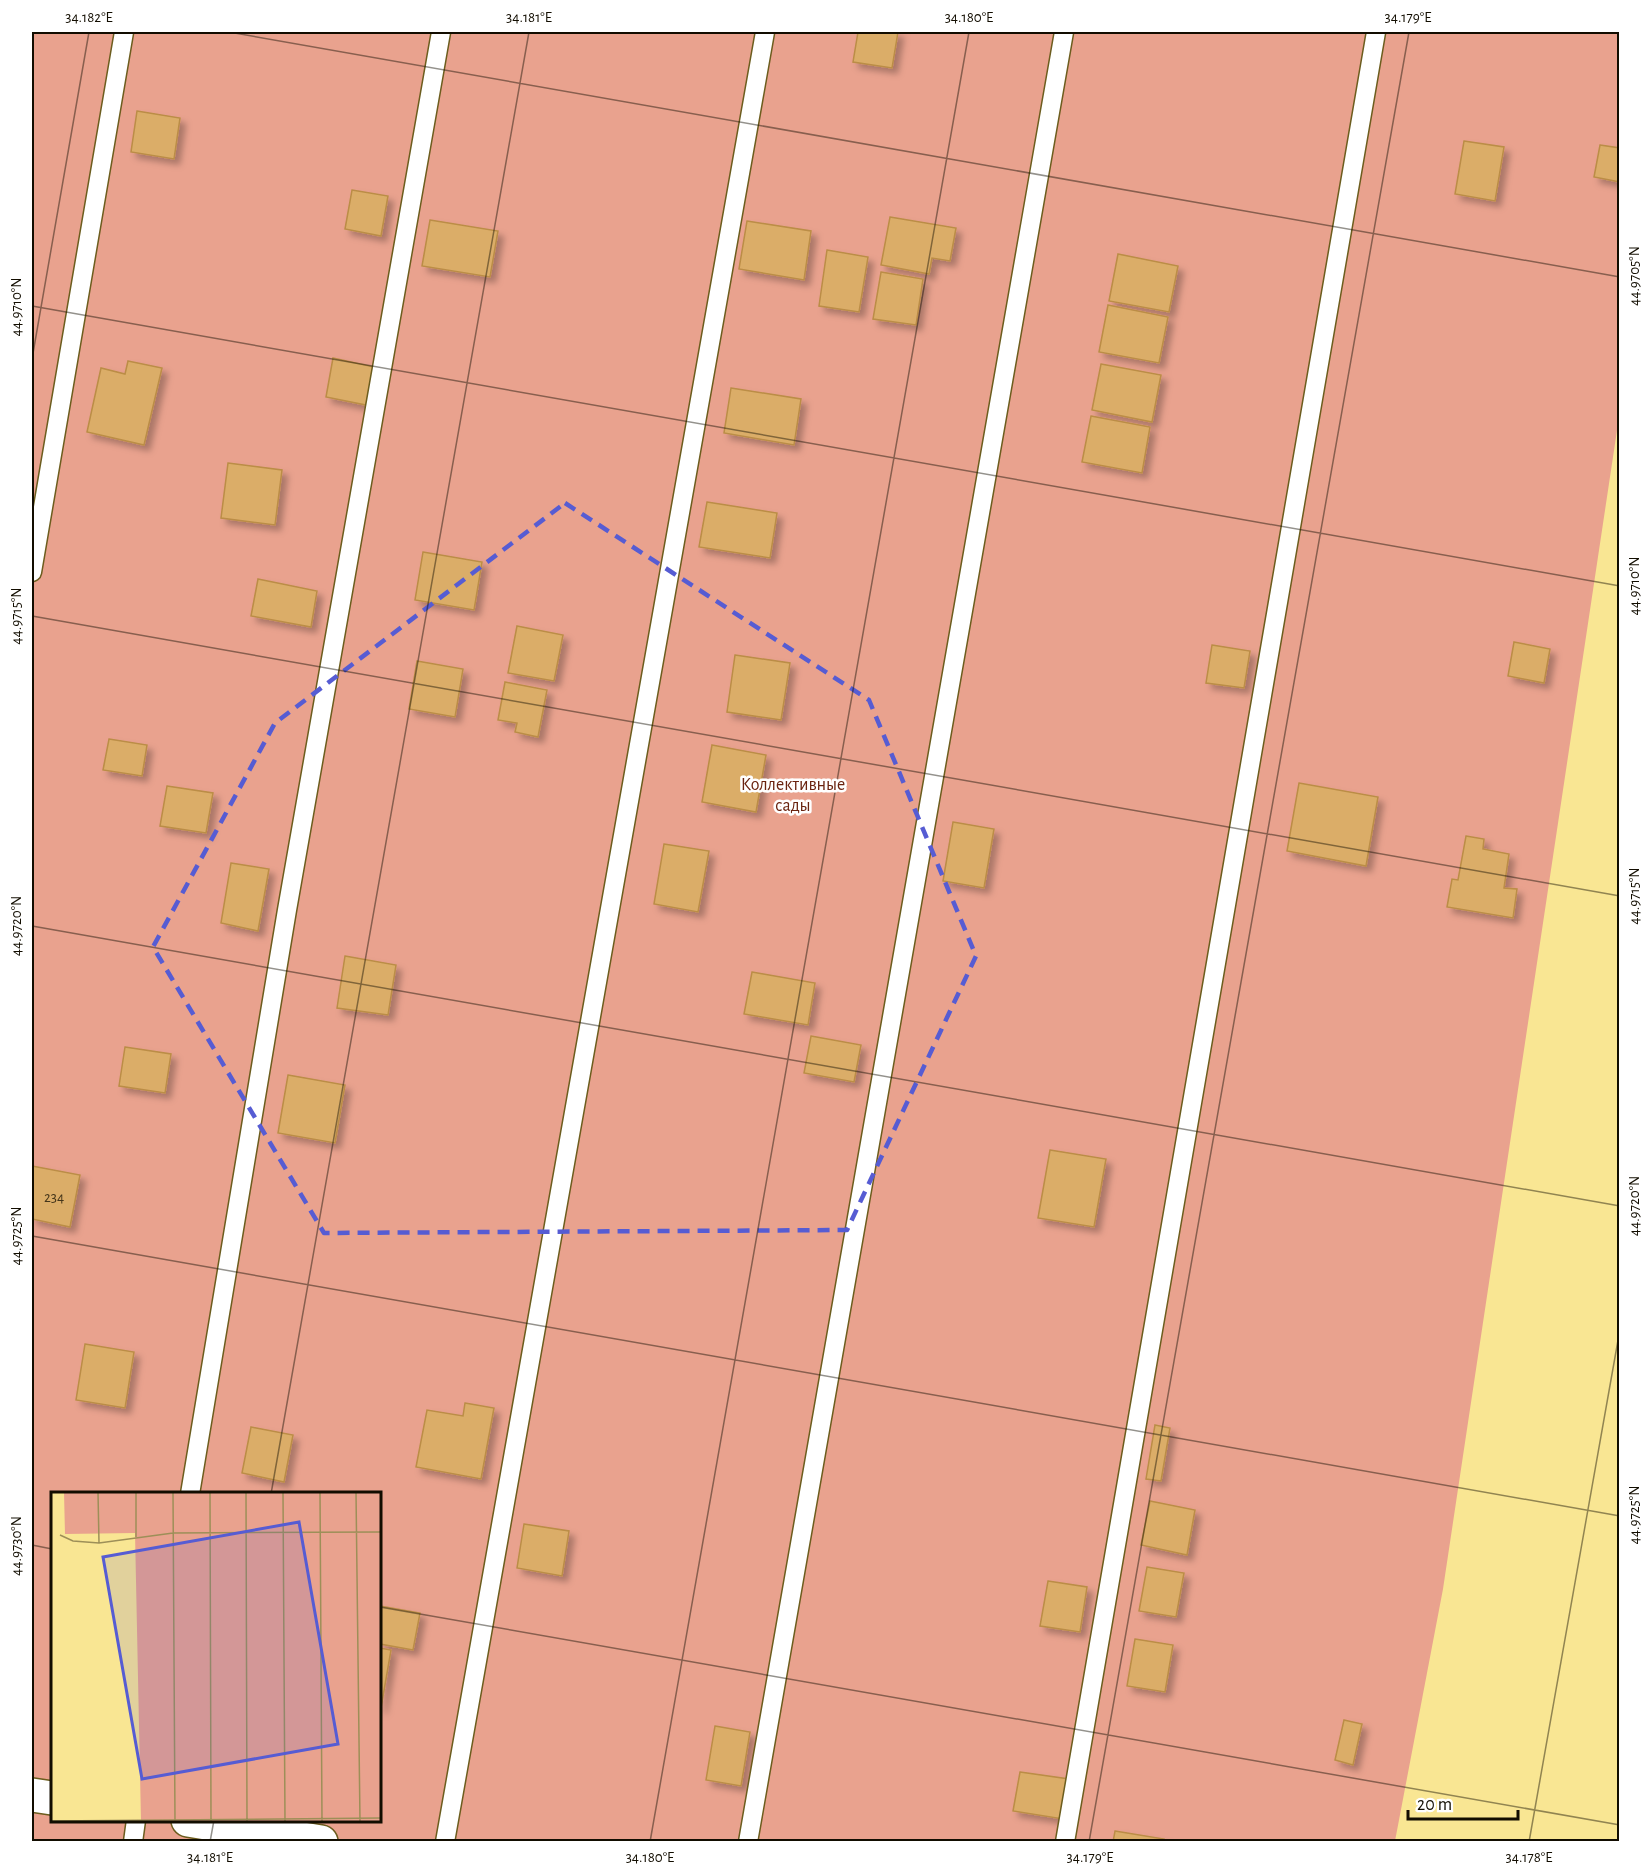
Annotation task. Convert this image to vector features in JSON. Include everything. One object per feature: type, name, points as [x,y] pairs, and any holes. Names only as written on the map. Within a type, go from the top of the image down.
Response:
[{"type":"street","points":[[32,1795],[51,1798]]},
{"type":"street","points":[[194,1822],[321,1842]]},
{"type":"lane","points":[[32,572],[124,32]]},
{"type":"lane","points":[[190,1492],[289,898],[441,32]]},
{"type":"lane","points":[[445,1842],[765,32]]},
{"type":"lane","points":[[748,1842],[1064,32]]},
{"type":"lane","points":[[1065,1842],[1376,32]]},
{"type":"lane","points":[[133,1842],[136,1822]]},
{"type":"highlighted area","points":[[565,503],[869,700],[976,956],[847,1230],[324,1233],[153,947],[275,723]]},
{"type":"green space","name":"Коллективные сады","points":[[32,32],[1619,32],[1619,417],[1443,1589],[1395,1841],[32,1842]]},
{"type":"building","points":[[858,32],[898,32],[892,68],[853,62]]},
{"type":"building","points":[[137,111],[180,118],[174,159],[131,152]]},
{"type":"building","points":[[1464,141],[1504,147],[1495,201],[1455,194]]},
{"type":"building","points":[[1600,145],[1620,148],[1620,182],[1594,177]]},
{"type":"building","points":[[352,190],[388,196],[381,236],[345,229]]},
{"type":"building","points":[[890,217],[956,228],[950,261],[932,258],[929,274],[881,265]]},
{"type":"building","points":[[430,220],[498,231],[490,277],[422,266]]},
{"type":"building","points":[[747,221],[811,231],[804,280],[739,269]]},
{"type":"building","points":[[827,250],[868,257],[859,312],[819,306]]},
{"type":"building","points":[[1118,254],[1178,266],[1169,312],[1109,301]]},
{"type":"building","points":[[881,272],[923,279],[916,325],[873,319]]},
{"type":"building","points":[[1108,305],[1168,317],[1159,363],[1099,352]]},
{"type":"building","points":[[333,358],[374,367],[366,405],[326,397]]},
{"type":"building","points":[[128,361],[162,368],[144,445],[87,432],[101,368],[125,374]]},
{"type":"building","points":[[1101,364],[1161,375],[1152,422],[1092,410]]},
{"type":"building","points":[[731,388],[801,399],[794,445],[724,433]]},
{"type":"building","points":[[1091,416],[1150,427],[1142,473],[1082,462]]},
{"type":"building","points":[[228,463],[282,470],[275,525],[221,518]]},
{"type":"building","points":[[707,502],[777,513],[770,558],[699,547]]},
{"type":"building","points":[[423,552],[482,562],[474,610],[415,600]]},
{"type":"building","points":[[258,579],[317,591],[311,627],[251,616]]},
{"type":"building","points":[[517,626],[563,635],[554,681],[508,673]]},
{"type":"building","points":[[1514,642],[1550,649],[1544,683],[1508,676]]},
{"type":"building","points":[[1212,645],[1250,651],[1244,688],[1206,683]]},
{"type":"building","points":[[735,655],[790,663],[781,720],[727,712]]},
{"type":"building","points":[[417,661],[463,669],[455,717],[409,709]]},
{"type":"building","points":[[505,682],[547,690],[538,737],[515,732],[517,723],[498,720]]},
{"type":"building","points":[[109,739],[147,745],[142,776],[103,770]]},
{"type":"building","points":[[712,745],[766,755],[756,812],[702,802]]},
{"type":"building","points":[[1299,783],[1378,797],[1366,866],[1287,851]]},
{"type":"building","points":[[167,786],[213,793],[206,833],[160,826]]},
{"type":"building","points":[[953,822],[994,829],[984,888],[943,881]]},
{"type":"building","points":[[1466,836],[1484,839],[1483,849],[1509,854],[1504,888],[1517,889],[1513,918],[1447,907],[1452,879],[1458,880]]},
{"type":"building","points":[[664,844],[709,851],[698,912],[654,904]]},
{"type":"building","points":[[231,863],[269,869],[258,931],[221,923]]},
{"type":"building","points":[[345,956],[396,965],[388,1015],[337,1008]]},
{"type":"building","points":[[752,972],[815,983],[808,1025],[744,1014]]},
{"type":"building","points":[[811,1036],[861,1045],[854,1082],[804,1073]]},
{"type":"building","points":[[125,1047],[171,1054],[165,1093],[119,1086]]},
{"type":"building","points":[[288,1075],[345,1085],[335,1143],[278,1133]]},
{"type":"building","points":[[1050,1150],[1106,1159],[1094,1227],[1038,1218]]},
{"type":"building","points":[[32,1166],[80,1175],[70,1227],[32,1219]]},
{"type":"building","points":[[85,1344],[134,1352],[125,1408],[76,1400]]},
{"type":"building","points":[[465,1403],[494,1408],[481,1479],[416,1467],[427,1410],[463,1416]]},
{"type":"building","points":[[1155,1425],[1170,1428],[1161,1481],[1146,1479]]},
{"type":"building","points":[[251,1427],[293,1435],[284,1482],[242,1473]]},
{"type":"building","points":[[1150,1501],[1195,1510],[1187,1555],[1141,1545]]},
{"type":"building","points":[[524,1524],[569,1531],[562,1576],[517,1568]]},
{"type":"building","points":[[1147,1567],[1184,1573],[1176,1617],[1139,1611]]},
{"type":"building","points":[[1048,1581],[1087,1587],[1080,1632],[1040,1626]]},
{"type":"building","points":[[381,1606],[420,1613],[413,1650],[381,1644]]},
{"type":"building","points":[[1135,1639],[1173,1645],[1165,1692],[1127,1686]]},
{"type":"building","points":[[381,1648],[391,1650],[381,1708]]},
{"type":"building","points":[[1344,1720],[1362,1724],[1353,1765],[1335,1760]]},
{"type":"building","points":[[715,1726],[750,1732],[741,1786],[706,1780]]},
{"type":"building","points":[[1020,1772],[1069,1779],[1063,1819],[1013,1811]]},
{"type":"building","points":[[1115,1831],[1164,1839],[1163,1842],[1113,1842]]}]
